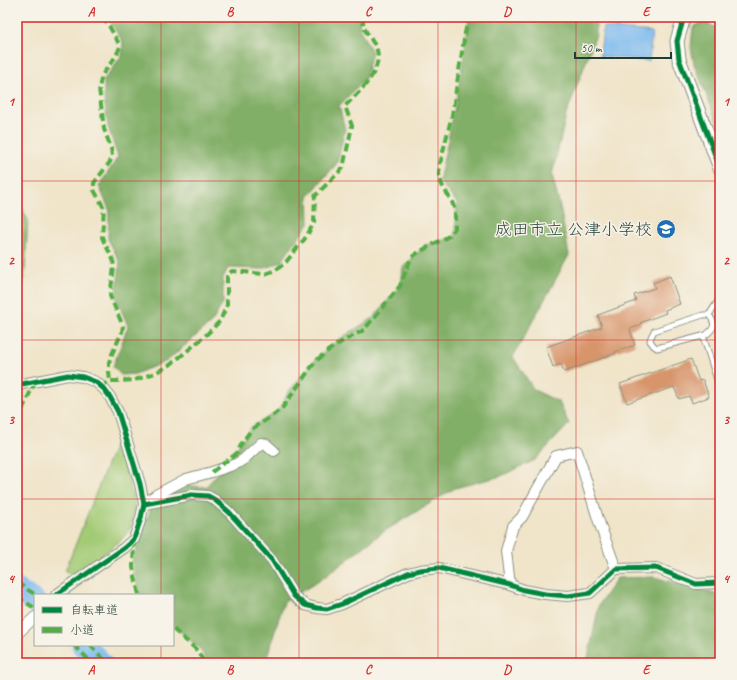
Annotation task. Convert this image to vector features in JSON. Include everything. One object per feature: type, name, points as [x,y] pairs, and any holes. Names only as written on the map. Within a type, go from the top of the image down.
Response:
[{"type":"street","points":[[684,17],[677,41],[679,59],[720,168]]},
{"type":"street","points":[[17,385],[68,375],[82,377],[96,382],[104,389],[118,412],[140,484],[144,504],[134,539],[118,552],[57,594]]},
{"type":"street","points":[[144,504],[156,495],[186,479],[236,464],[244,459],[261,443],[266,444],[274,451]]},
{"type":"street","points":[[510,585],[506,551],[513,526],[522,517],[556,456],[578,451],[599,522],[616,569]]},
{"type":"street","points":[[144,504],[192,495],[208,496],[215,500],[229,512],[272,560],[294,596],[306,605],[317,608],[327,609],[342,604],[408,573],[439,568],[510,585],[524,590],[568,596],[590,593],[616,569],[656,568],[696,584],[720,583]]},
{"type":"street","points":[[17,634],[34,618]]},
{"type":"lane","points":[[709,315],[720,298]]},
{"type":"lane","points":[[703,315],[709,315],[714,326],[706,335],[658,348],[650,341],[654,331],[703,315]]},
{"type":"lane","points":[[703,336],[720,389]]},
{"type":"green space","points":[[107,17],[360,17],[359,28],[372,52],[365,79],[339,106],[345,129],[337,163],[308,197],[309,223],[281,262],[262,269],[228,268],[223,278],[223,303],[212,322],[167,361],[135,374],[121,375],[113,367],[128,326],[116,297],[120,262],[108,239],[109,209],[99,186],[118,157],[108,127],[104,98],[104,80],[122,55],[123,42]]},
{"type":"green space","points":[[469,17],[596,17],[596,35],[566,115],[552,175],[569,255],[513,357],[534,390],[559,402],[569,424],[535,460],[501,476],[455,488],[383,532],[322,579],[284,602],[265,663],[207,663],[201,650],[174,626],[174,594],[139,594],[132,561],[155,497],[175,485],[206,487],[228,461],[251,427],[277,412],[289,391],[312,363],[338,340],[373,318],[401,285],[403,267],[425,245],[455,237],[457,203],[439,181],[460,79]]},
{"type":"green space","points":[[703,22],[720,29],[720,129],[694,64],[691,47],[693,27]]},
{"type":"green space","points":[[17,198],[28,220],[25,271],[17,323]]},
{"type":"green space","points":[[117,440],[132,494],[134,506],[133,519],[128,532],[121,540],[93,563],[73,576],[65,571]]},
{"type":"green space","points":[[654,577],[715,594],[720,598],[720,663],[587,663],[599,605],[617,578]]},
{"type":"water","points":[[603,27],[652,32],[649,61],[600,56]]},
{"type":"building","points":[[670,276],[680,304],[665,310],[666,313],[640,323],[641,325],[630,329],[635,345],[564,372],[561,364],[553,367],[546,347],[602,327],[598,315],[636,301],[634,295],[655,288],[653,283]]},
{"type":"building","points":[[691,359],[699,381],[703,380],[709,397],[692,403],[689,396],[679,399],[674,387],[627,403],[620,384]]},
{"type":"waterway","points":[[17,590],[34,601]]},
{"type":"waterway","points":[[84,646],[101,663]]},
{"type":"marked path","points":[[101,17],[108,24],[120,47],[116,56],[102,75],[99,88],[104,129],[111,148],[112,156],[110,162],[94,183],[94,190],[104,208],[102,237],[113,259],[114,267],[110,296],[123,326],[122,332],[109,362],[110,381]]},
{"type":"marked path","points":[[101,387],[110,381],[135,380],[155,373],[170,365],[204,337],[220,321],[227,305],[227,275],[232,271],[265,274],[276,270],[286,262],[306,237],[314,223],[315,196],[343,168],[352,126],[345,106],[369,80],[377,64],[378,56],[376,47],[364,29],[364,17]]},
{"type":"marked path","points":[[212,472],[237,453],[243,441],[252,429],[283,407],[315,362],[326,352],[362,331],[368,325],[400,286],[411,258],[449,236],[455,228],[455,210],[442,185],[439,174],[452,115],[465,33],[469,17]]},
{"type":"marked path","points":[[17,421],[35,382]]},
{"type":"marked path","points":[[134,539],[133,567],[139,594]]},
{"type":"marked path","points":[[17,583],[34,594]]},
{"type":"marked path","points":[[17,597],[34,607]]},
{"type":"marked path","points":[[174,630],[198,651],[204,663]]},
{"type":"marked path","points":[[75,646],[92,663]]},
{"type":"marked path","points":[[91,646],[107,663]]},
{"type":"cycle path","points":[[684,17],[677,41],[679,59],[720,168]]},
{"type":"cycle path","points":[[17,385],[68,375],[83,377],[96,382],[104,389],[118,412],[140,484],[144,504],[134,539],[124,548],[57,594]]},
{"type":"cycle path","points":[[144,504],[192,495],[208,496],[215,500],[229,512],[272,560],[294,596],[305,605],[317,608],[327,609],[342,604],[408,573],[439,568],[510,585],[524,590],[568,596],[590,593],[616,569],[656,568],[696,584],[720,583]]},
{"type":"place","name":"成田市立 公津小学校","points":[[666,229]]}]
